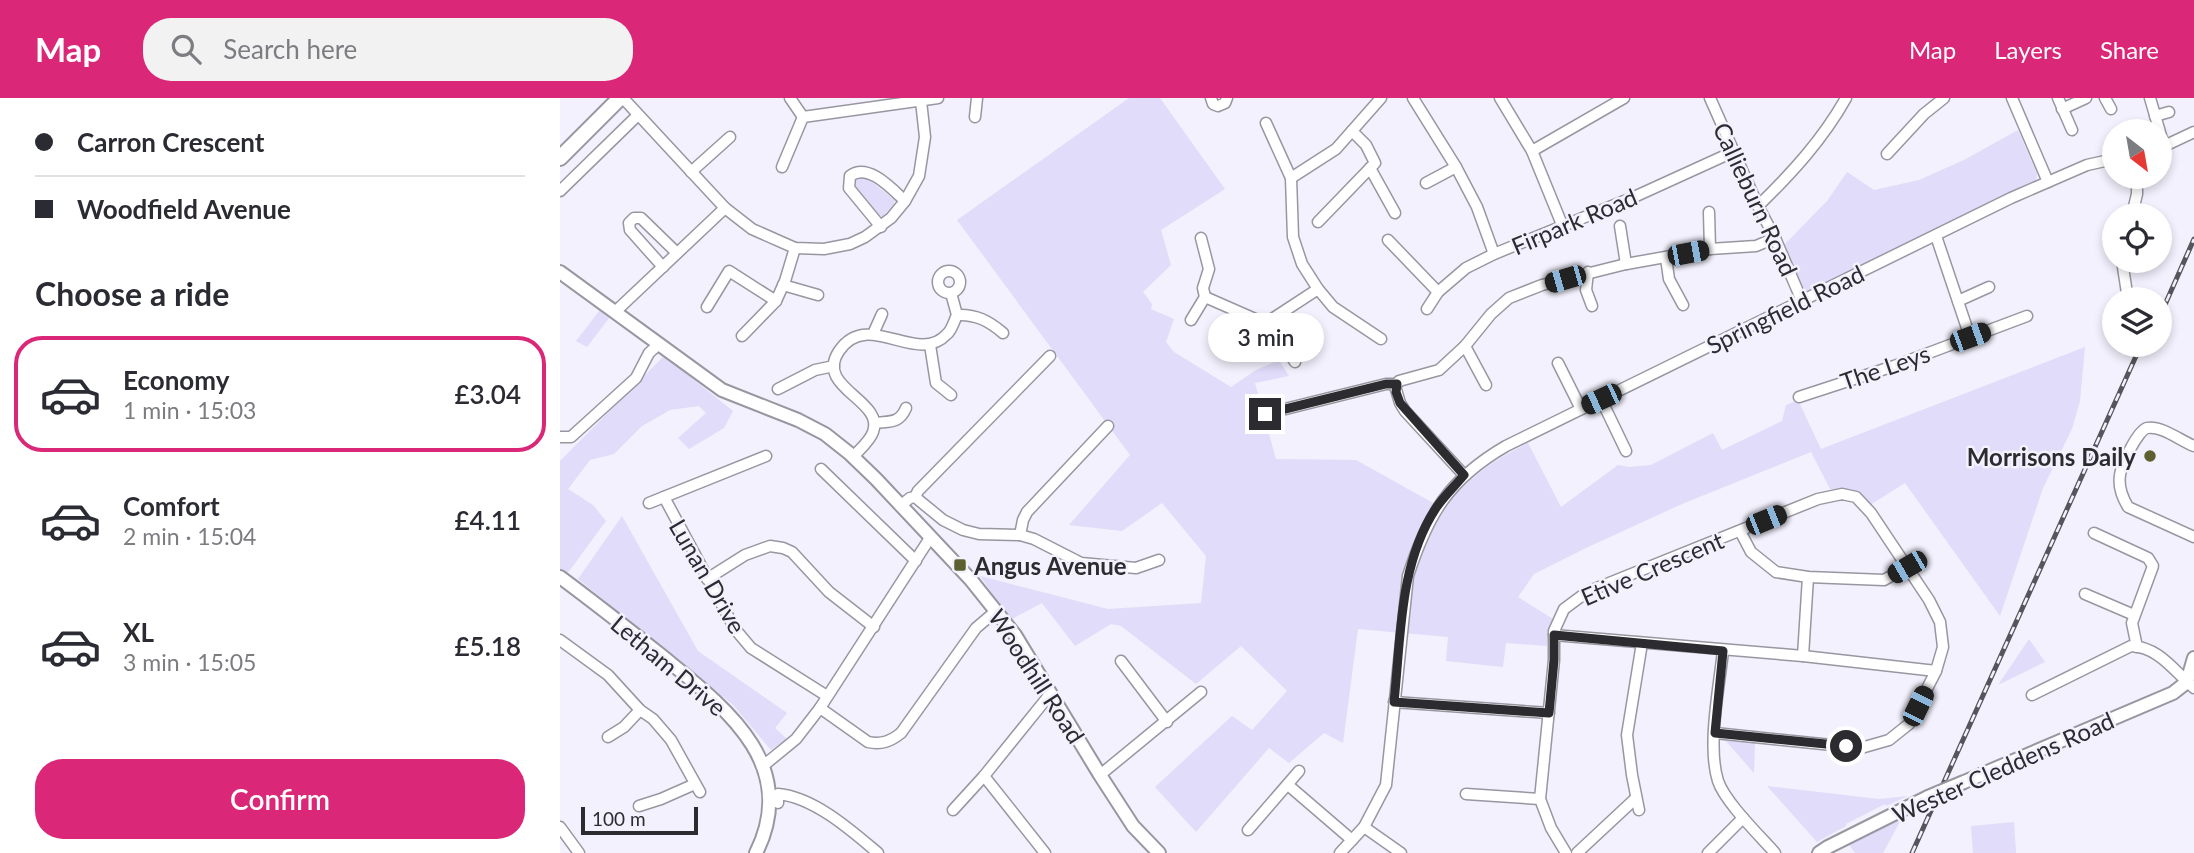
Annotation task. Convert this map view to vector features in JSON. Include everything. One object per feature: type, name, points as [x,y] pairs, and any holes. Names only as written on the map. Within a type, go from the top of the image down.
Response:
[{"type":"main road","points":[[560,158],[621,98]]},
{"type":"street","points":[[621,98],[725,208],[752,229],[795,248],[824,249],[850,244],[881,227],[898,212],[919,176],[925,137],[921,101]]},
{"type":"street","points":[[790,98],[803,117]]},
{"type":"street","points":[[803,117],[938,98]]},
{"type":"street","points":[[975,117],[977,98]]},
{"type":"street","points":[[1211,98],[1213,104],[1218,106],[1226,103],[1227,98]]},
{"type":"street","points":[[1292,178],[1336,149],[1381,98]]},
{"type":"street","points":[[1413,98],[1456,167],[1477,207],[1494,254]]},
{"type":"street","points":[[1500,98],[1532,150],[1563,227]]},
{"type":"street","points":[[1599,98],[1605,109]]},
{"type":"street","name":"Callieburn Road","points":[[1710,98],[1802,301]]},
{"type":"street","points":[[1758,206],[1797,168],[1834,119],[1846,98]]},
{"type":"street","points":[[1887,155],[1924,114],[1944,98]]},
{"type":"street","points":[[2012,98],[2048,182]]},
{"type":"street","points":[[2058,98],[2071,130]]},
{"type":"street","points":[[2062,109],[2086,98]]},
{"type":"street","points":[[2105,98],[2111,109]]},
{"type":"street","points":[[2150,98],[2156,119]]},
{"type":"street","points":[[1532,150],[1617,100]]},
{"type":"street","points":[[2155,116],[2169,111]]},
{"type":"street","points":[[560,191],[638,115]]},
{"type":"street","points":[[782,167],[803,117]]},
{"type":"street","points":[[1266,123],[1292,178],[1293,237],[1302,264],[1333,307],[1381,338]]},
{"type":"street","points":[[1318,222],[1375,163],[1366,145],[1352,131]]},
{"type":"street","points":[[2172,142],[2194,132]]},
{"type":"street","points":[[691,172],[730,137]]},
{"type":"street","name":"Firpark Road","points":[[1427,309],[1438,292],[1466,268],[1735,151]]},
{"type":"street","name":"Springfield Road","points":[[1340,853],[1364,827],[1386,785],[1408,576],[1418,543],[1436,508],[1464,475],[1486,457],[1601,399],[2011,198],[2087,165],[2102,162]]},
{"type":"street","points":[[1426,183],[1456,167]]},
{"type":"street","points":[[1370,168],[1395,213]]},
{"type":"street","points":[[881,227],[849,188],[850,176],[857,171],[866,171],[905,201]]},
{"type":"street","points":[[615,311],[725,208]]},
{"type":"street","points":[[1709,212],[1710,249]]},
{"type":"street","points":[[663,267],[630,230],[629,223],[634,218],[641,218],[677,253]]},
{"type":"street","points":[[1620,226],[1626,264]]},
{"type":"street","points":[[1936,236],[1970,337]]},
{"type":"street","points":[[1191,320],[1205,297],[1203,288],[1209,270],[1201,238]]},
{"type":"street","points":[[1464,475],[1405,411],[1396,388],[1399,381],[1439,370],[1509,298],[1542,285],[1626,264],[1710,249],[1756,246],[1775,238]]},
{"type":"street","points":[[1388,240],[1438,292]]},
{"type":"street","points":[[742,336],[776,301],[795,248]]},
{"type":"street","points":[[1666,258],[1669,279],[1683,305]]},
{"type":"street","name":"Woodhill Road","points":[[560,271],[722,390],[798,419],[825,434],[853,457],[971,580],[1015,635],[1133,826],[1159,853]]},
{"type":"street","points":[[707,307],[729,271],[776,301]]},
{"type":"street","points":[[1588,272],[1586,290],[1592,306]]},
{"type":"street","points":[[783,285],[818,295]]},
{"type":"street","points":[[1958,301],[1989,287]]},
{"type":"street","points":[[1205,297],[1262,322],[1269,321],[1318,289]]},
{"type":"street","points":[[853,457],[873,434],[875,423],[870,410],[844,388],[838,378],[834,366],[838,353],[852,338],[873,334],[930,345],[948,334],[957,315],[951,292]]},
{"type":"street","points":[[873,334],[882,314]]},
{"type":"street","points":[[957,315],[969,314],[988,321],[1003,333]]},
{"type":"street","name":"The Leys","points":[[1799,397],[2027,316]]},
{"type":"street","points":[[1269,321],[1295,362]]},
{"type":"street","points":[[560,437],[570,437],[636,378],[649,354],[659,344]]},
{"type":"street","points":[[930,345],[936,383],[951,394]]},
{"type":"street","points":[[1465,346],[1486,385]]},
{"type":"street","points":[[900,506],[915,497],[1050,356]]},
{"type":"street","points":[[1558,363],[1581,409]]},
{"type":"street","points":[[778,389],[815,370],[834,366]]},
{"type":"street","points":[[1265,414],[1386,384],[1396,388]]},
{"type":"street","points":[[1601,399],[1626,451]]},
{"type":"street","points":[[875,423],[896,421],[902,417],[906,408]]},
{"type":"street","points":[[1020,536],[1027,512],[1108,426]]},
{"type":"street","points":[[2194,446],[2161,430],[2145,428],[2130,449],[2120,474],[2120,488],[2128,507],[2194,537]]},
{"type":"street","name":"Lunan Drive","points":[[649,503],[766,456]]},
{"type":"street","points":[[821,469],[916,561]]},
{"type":"street","name":"Etive Crescent","points":[[1554,635],[1564,610],[1587,592],[1818,499],[1842,494],[1856,497],[1871,513],[1929,600],[1940,622],[1942,647],[1936,670],[1909,724],[1889,740],[1861,748],[1715,733]]},
{"type":"street","name":"Lunan Drive","points":[[664,497],[735,629],[751,648],[827,696]]},
{"type":"street","points":[[915,497],[943,520],[963,530],[1034,539],[1081,563],[1136,568],[1159,560]]},
{"type":"street","points":[[1740,531],[1751,552],[1776,572],[1808,577],[1884,580],[1907,567]]},
{"type":"street","points":[[2094,533],[2148,558],[2153,566],[2132,622],[2137,646]]},
{"type":"street","points":[[756,853],[769,813],[768,787],[763,766],[796,739],[820,708],[930,538]]},
{"type":"street","points":[[707,579],[745,555],[770,546],[783,548],[792,552],[829,592],[874,626]]},
{"type":"street","name":"Letham Drive","points":[[560,577],[709,695],[741,727],[756,749],[763,766]]},
{"type":"street","points":[[1803,656],[1808,577]]},
{"type":"street","points":[[2085,594],[2134,615]]},
{"type":"street","points":[[820,708],[868,742],[876,744],[892,740],[901,733],[976,628],[996,611]]},
{"type":"street","points":[[1566,853],[1551,828],[1540,799],[1554,660],[1554,635],[1936,670]]},
{"type":"street","points":[[560,640],[608,675],[640,710],[653,719],[671,740],[697,788],[639,806]]},
{"type":"street","points":[[1639,810],[1627,735],[1643,643]]},
{"type":"street","points":[[2032,695],[2131,646],[2146,647],[2162,657],[2190,685]]},
{"type":"street","points":[[1723,651],[1714,756],[1719,783],[1743,818],[1775,853]]},
{"type":"street","points":[[2190,685],[2194,658]]},
{"type":"street","points":[[1121,661],[1167,722]]},
{"type":"street","name":"Wester Cleddens Road","points":[[1819,853],[1828,846],[1928,797],[2190,685]]},
{"type":"street","points":[[1100,775],[1201,692]]},
{"type":"street","points":[[954,810],[1051,693]]},
{"type":"street","points":[[1394,702],[1549,713]]},
{"type":"street","points":[[608,737],[624,727],[640,710]]},
{"type":"street","points":[[1248,830],[1299,771]]},
{"type":"street","points":[[984,776],[1045,853]]},
{"type":"street","points":[[1288,785],[1352,840]]},
{"type":"street","points":[[779,803],[778,794],[794,797],[830,815],[877,853]]},
{"type":"street","points":[[1466,794],[1540,799]]},
{"type":"street","points":[[1577,853],[1636,798]]},
{"type":"street","points":[[1708,853],[1743,818]]},
{"type":"street","points":[[560,827],[579,853]]},
{"type":"street","points":[[1364,827],[1401,853]]},
{"type":"shaded area","points":[[1129,98],[1160,98],[1225,189],[1161,230],[1171,265],[1143,292],[1152,304],[1151,309],[1174,319],[1166,342],[1174,352],[1231,387],[1256,370],[1279,360],[1289,376],[1255,383],[1276,459],[1356,460],[1442,508],[1482,471],[1528,443],[1561,507],[1618,465],[1651,465],[1713,433],[1722,450],[1782,421],[1786,405],[1798,400],[1821,449],[2085,347],[2080,401],[2072,429],[2043,488],[2000,616],[1905,483],[1870,505],[1856,492],[1830,489],[1811,452],[1682,504],[1534,574],[1518,597],[1553,619],[1547,646],[1506,643],[1503,667],[1446,661],[1448,637],[1358,629],[1343,743],[1324,733],[1289,763],[1269,748],[1196,832],[1155,787],[1232,716],[1252,730],[1287,691],[1241,646],[1196,684],[1121,626],[1111,624],[1075,646],[1042,603],[1010,620],[980,576],[1108,609],[1201,603],[1206,556],[1162,503],[1122,531],[1069,525],[1130,455],[957,220]]},
{"type":"shaded area","points":[[2018,130],[2037,174],[2036,181],[1808,292],[1802,290],[1783,246],[1827,201],[1847,172],[1874,190],[1919,180],[1964,160]]},
{"type":"shaded area","points":[[859,175],[895,200],[883,216],[878,216],[854,189],[853,180]]},
{"type":"shaded area","points":[[600,310],[609,318],[587,347],[576,341]]},
{"type":"shaded area","points":[[664,356],[733,411],[724,428],[689,449],[678,438],[706,413],[699,406],[670,410],[642,426],[614,454],[590,460],[568,489],[593,505],[606,521],[567,574],[560,569],[560,461]]},
{"type":"shaded area","points":[[622,516],[698,651],[787,713],[775,728],[787,739],[771,750],[733,705],[578,579]]},
{"type":"shaded area","points":[[2029,639],[2045,662],[1998,685]]},
{"type":"shaded area","points":[[1725,740],[1755,741],[1754,773]]},
{"type":"shaded area","points":[[1767,786],[1879,799],[1908,796],[1886,806],[1885,804],[1817,842]]},
{"type":"shaded area","points":[[1903,816],[1883,853],[1855,853],[1847,842]]},
{"type":"shaded area","points":[[2014,822],[2016,853],[1973,853],[1971,826]]},
{"type":"railway","points":[[2172,289],[2194,239]]},
{"type":"railway","points":[[1912,853],[2136,357]]},
{"type":"place","name":"Morrisons Daily","points":[[2150,456]]},
{"type":"place","name":"Angus Avenue","points":[[960,565]]},
{"type":"route","points":[[1265,414],[1386,384],[1397,384],[1395,386],[1400,403],[1464,475],[1436,508],[1418,543],[1408,576],[1403,608],[1394,702],[1549,713],[1554,635],[1582,636],[1723,651],[1715,733],[1846,746]]}]
